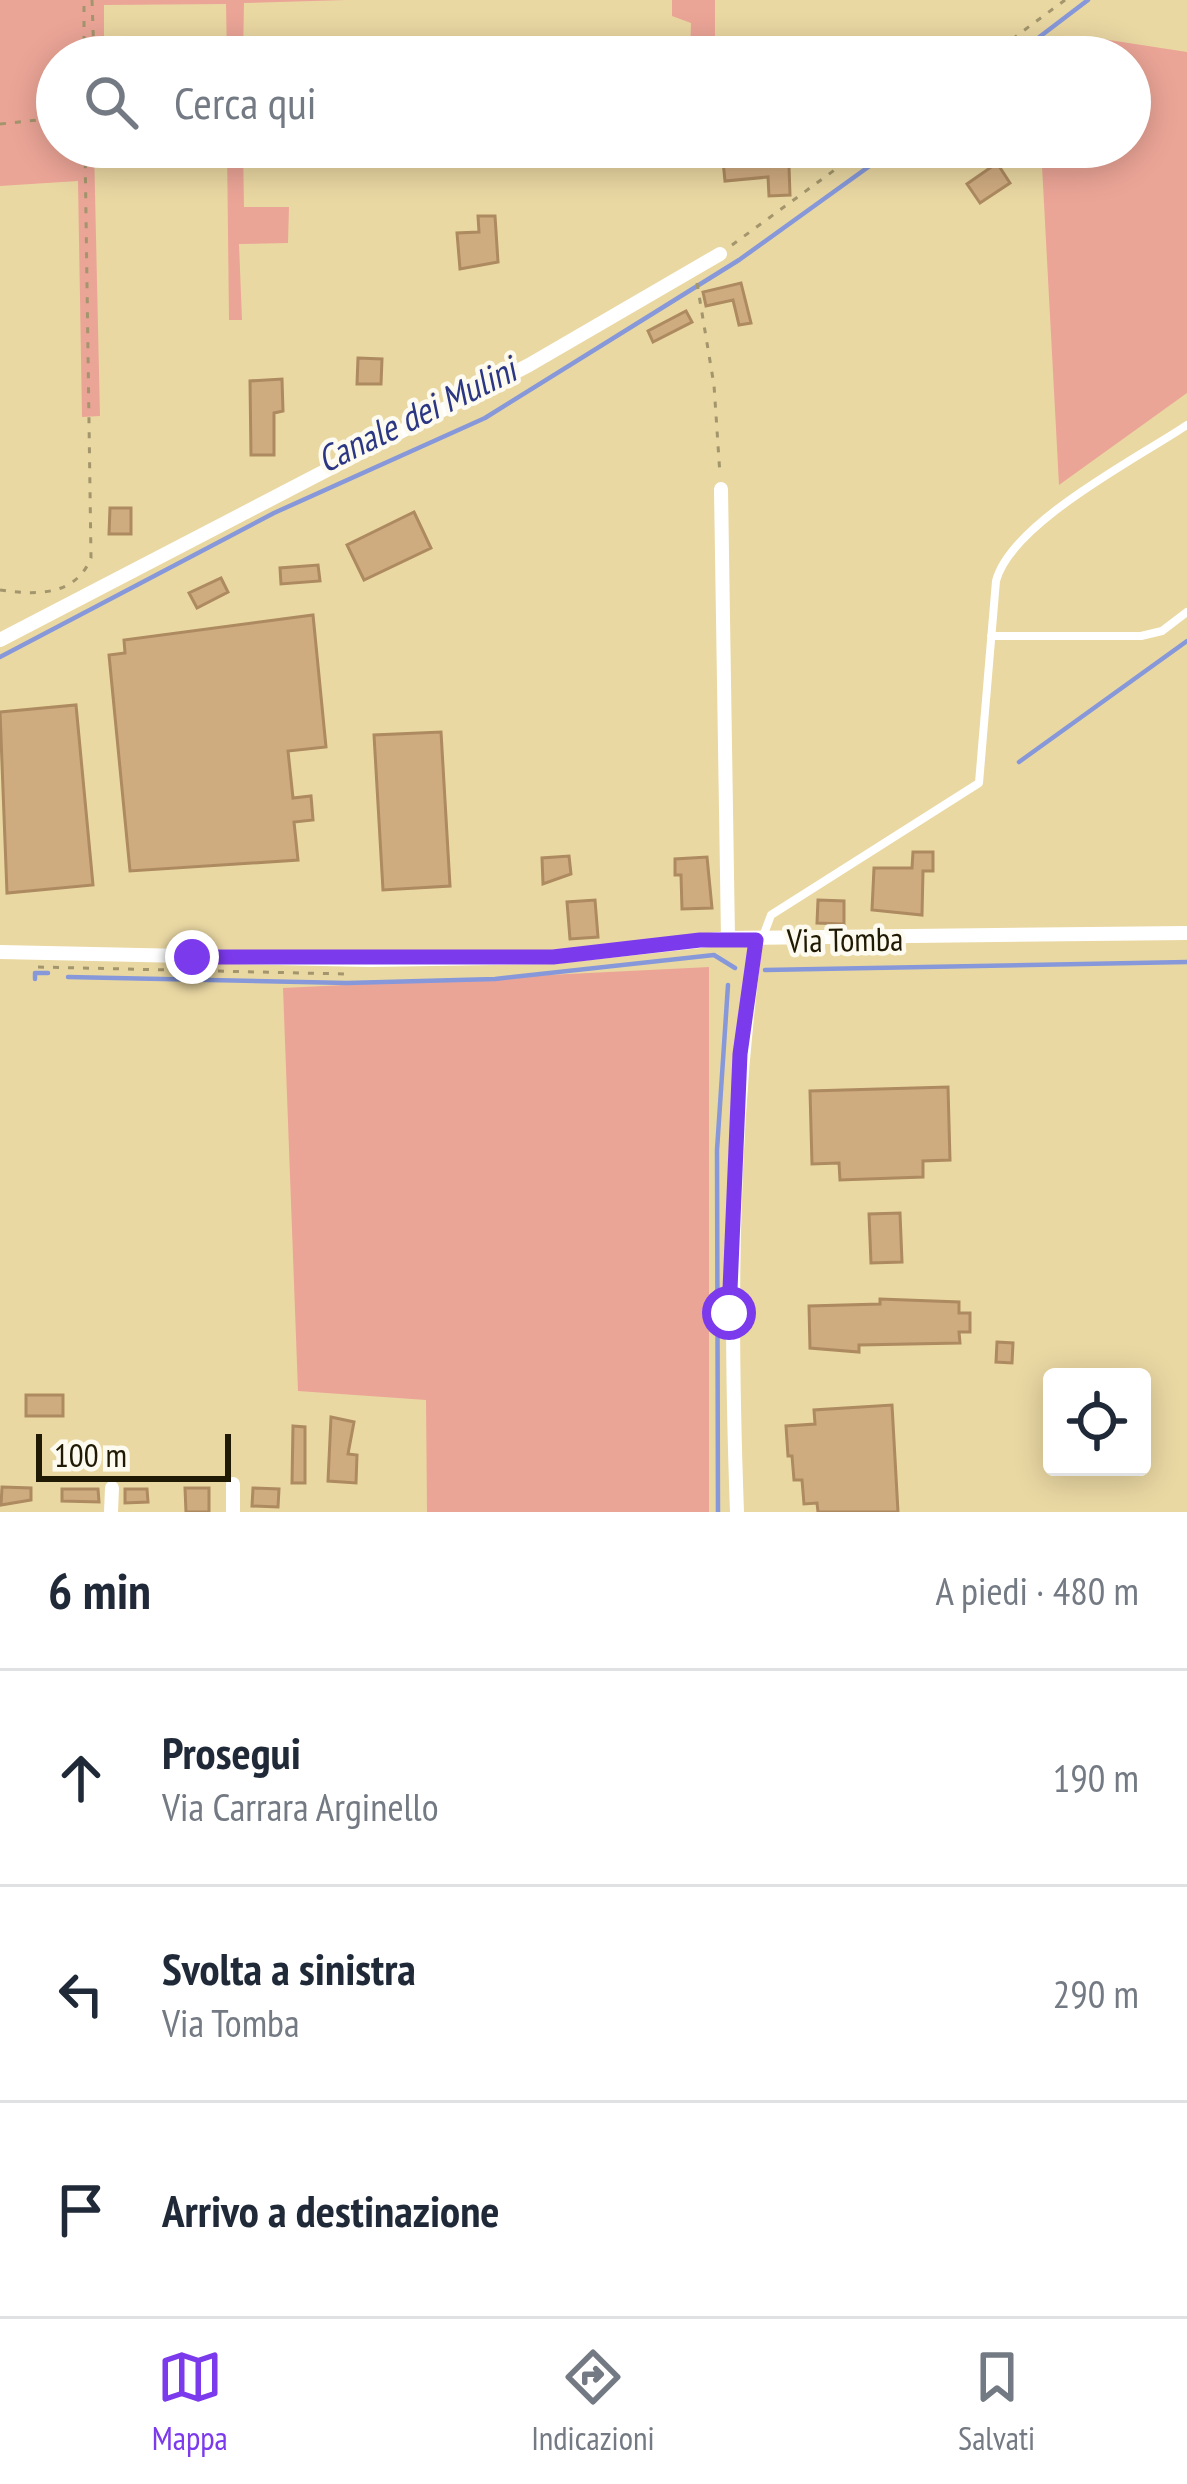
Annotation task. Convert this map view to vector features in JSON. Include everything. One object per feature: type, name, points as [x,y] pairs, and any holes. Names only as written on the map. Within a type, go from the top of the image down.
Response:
[{"type":"street","points":[[0,640],[530,365],[720,254]]},
{"type":"street","points":[[721,489],[728,938]]},
{"type":"street","name":"Via Tomba","points":[[0,952],[369,960],[553,957],[728,938],[1187,933]]},
{"type":"street","points":[[737,1512],[729,1313],[740,1054],[759,940]]},
{"type":"street","points":[[233,1484],[233,1512]]},
{"type":"street","points":[[111,1512],[112,1488]]},
{"type":"lane","points":[[759,940],[771,915],[979,784],[996,581],[1005,556],[1056,513],[1187,425]]},
{"type":"lane","points":[[991,636],[1141,637],[1162,631],[1187,612]]},
{"type":"path","points":[[84,0],[84,36]]},
{"type":"path","points":[[92,0],[93,36]]},
{"type":"path","points":[[1016,36],[1064,0]]},
{"type":"path","points":[[0,124],[36,120]]},
{"type":"path","points":[[0,590],[47,594],[74,582],[91,559],[85,168]]},
{"type":"path","points":[[720,254],[837,168]]},
{"type":"path","points":[[695,271],[721,489]]},
{"type":"shaded area","points":[[0,0],[346,0],[244,3],[243,36],[227,36],[226,4],[104,5],[104,36],[36,36],[36,168],[94,168],[100,416],[82,417],[78,181],[0,186]]},
{"type":"shaded area","points":[[672,0],[715,0],[715,36],[691,36],[691,23],[672,16]]},
{"type":"shaded area","points":[[1151,46],[1187,52],[1187,393],[1059,485],[1042,168],[1151,168]]},
{"type":"shaded area","points":[[227,168],[243,168],[244,207],[289,207],[288,243],[239,244],[242,320],[229,320]]},
{"type":"shaded area","points":[[709,967],[709,1512],[427,1512],[426,1400],[298,1391],[283,988]]},
{"type":"building","points":[[724,168],[789,168],[790,195],[769,196],[768,177],[725,181]]},
{"type":"building","points":[[990,168],[1000,168],[1010,183],[980,203],[967,184]]},
{"type":"building","points":[[478,216],[495,216],[498,262],[460,269],[457,233],[479,232]]},
{"type":"building","points":[[741,283],[751,323],[739,325],[733,300],[706,306],[703,292]]},
{"type":"building","points":[[686,311],[692,322],[653,342],[648,331]]},
{"type":"building","points":[[358,358],[382,359],[381,384],[357,384]]},
{"type":"building","points":[[282,379],[283,411],[274,413],[274,455],[251,455],[250,381]]},
{"type":"building","points":[[110,508],[131,508],[131,534],[109,534]]},
{"type":"building","points":[[414,512],[431,548],[364,580],[347,545]]},
{"type":"building","points":[[318,565],[320,581],[281,584],[280,568]]},
{"type":"building","points":[[221,578],[228,592],[197,608],[189,593]]},
{"type":"building","points":[[313,615],[326,747],[288,751],[293,798],[311,796],[313,820],[294,822],[298,860],[130,871],[109,655],[125,653],[124,640]]},
{"type":"building","points":[[76,705],[93,885],[7,893],[0,712]]},
{"type":"building","points":[[441,732],[450,886],[383,890],[374,735]]},
{"type":"building","points":[[913,852],[933,852],[933,871],[923,871],[922,915],[872,910],[874,868],[912,868]]},
{"type":"building","points":[[569,856],[571,874],[543,884],[542,858]]},
{"type":"building","points":[[707,857],[712,908],[682,909],[681,875],[675,875],[675,859]]},
{"type":"building","points":[[595,900],[598,937],[570,939],[567,902]]},
{"type":"building","points":[[818,900],[844,901],[844,924],[817,923]]},
{"type":"building","points":[[948,1087],[950,1160],[923,1161],[923,1177],[840,1180],[839,1163],[812,1164],[810,1091]]},
{"type":"building","points":[[900,1213],[902,1262],[871,1263],[869,1214]]},
{"type":"building","points":[[880,1299],[959,1302],[959,1313],[970,1313],[970,1332],[959,1332],[960,1343],[859,1345],[859,1352],[810,1348],[809,1306],[880,1304]]},
{"type":"building","points":[[997,1342],[1013,1343],[1012,1363],[996,1362]]},
{"type":"building","points":[[26,1395],[63,1395],[63,1416],[26,1416]]},
{"type":"building","points":[[892,1405],[898,1512],[818,1512],[817,1503],[804,1504],[802,1480],[794,1480],[792,1456],[788,1456],[786,1426],[815,1424],[814,1410]]},
{"type":"building","points":[[331,1417],[354,1422],[348,1454],[357,1455],[356,1483],[328,1481]]},
{"type":"building","points":[[293,1426],[305,1427],[305,1483],[292,1483]]},
{"type":"building","points":[[2,1487],[31,1488],[31,1500],[1,1505]]},
{"type":"building","points":[[185,1488],[209,1488],[209,1512],[186,1512]]},
{"type":"building","points":[[253,1488],[279,1489],[278,1507],[252,1506]]},
{"type":"building","points":[[62,1489],[98,1489],[99,1502],[62,1501]]},
{"type":"building","points":[[125,1489],[147,1489],[148,1502],[125,1503]]},
{"type":"waterway","name":"Canale dei Mulini","points":[[1041,36],[1088,0]]},
{"type":"waterway","name":"Canale dei Mulini","points":[[0,657],[274,513],[485,418],[739,260],[867,168]]},
{"type":"waterway","points":[[1019,762],[1187,641]]},
{"type":"waterway","points":[[68,977],[347,983],[495,979],[714,955],[735,968]]},
{"type":"waterway","points":[[765,970],[1187,962]]},
{"type":"waterway","points":[[35,979],[35,973],[48,973]]},
{"type":"waterway","points":[[718,1512],[717,1150],[728,985]]},
{"type":"route","points":[[192,957],[553,957],[700,940],[756,940],[740,1054],[729,1313]]}]
